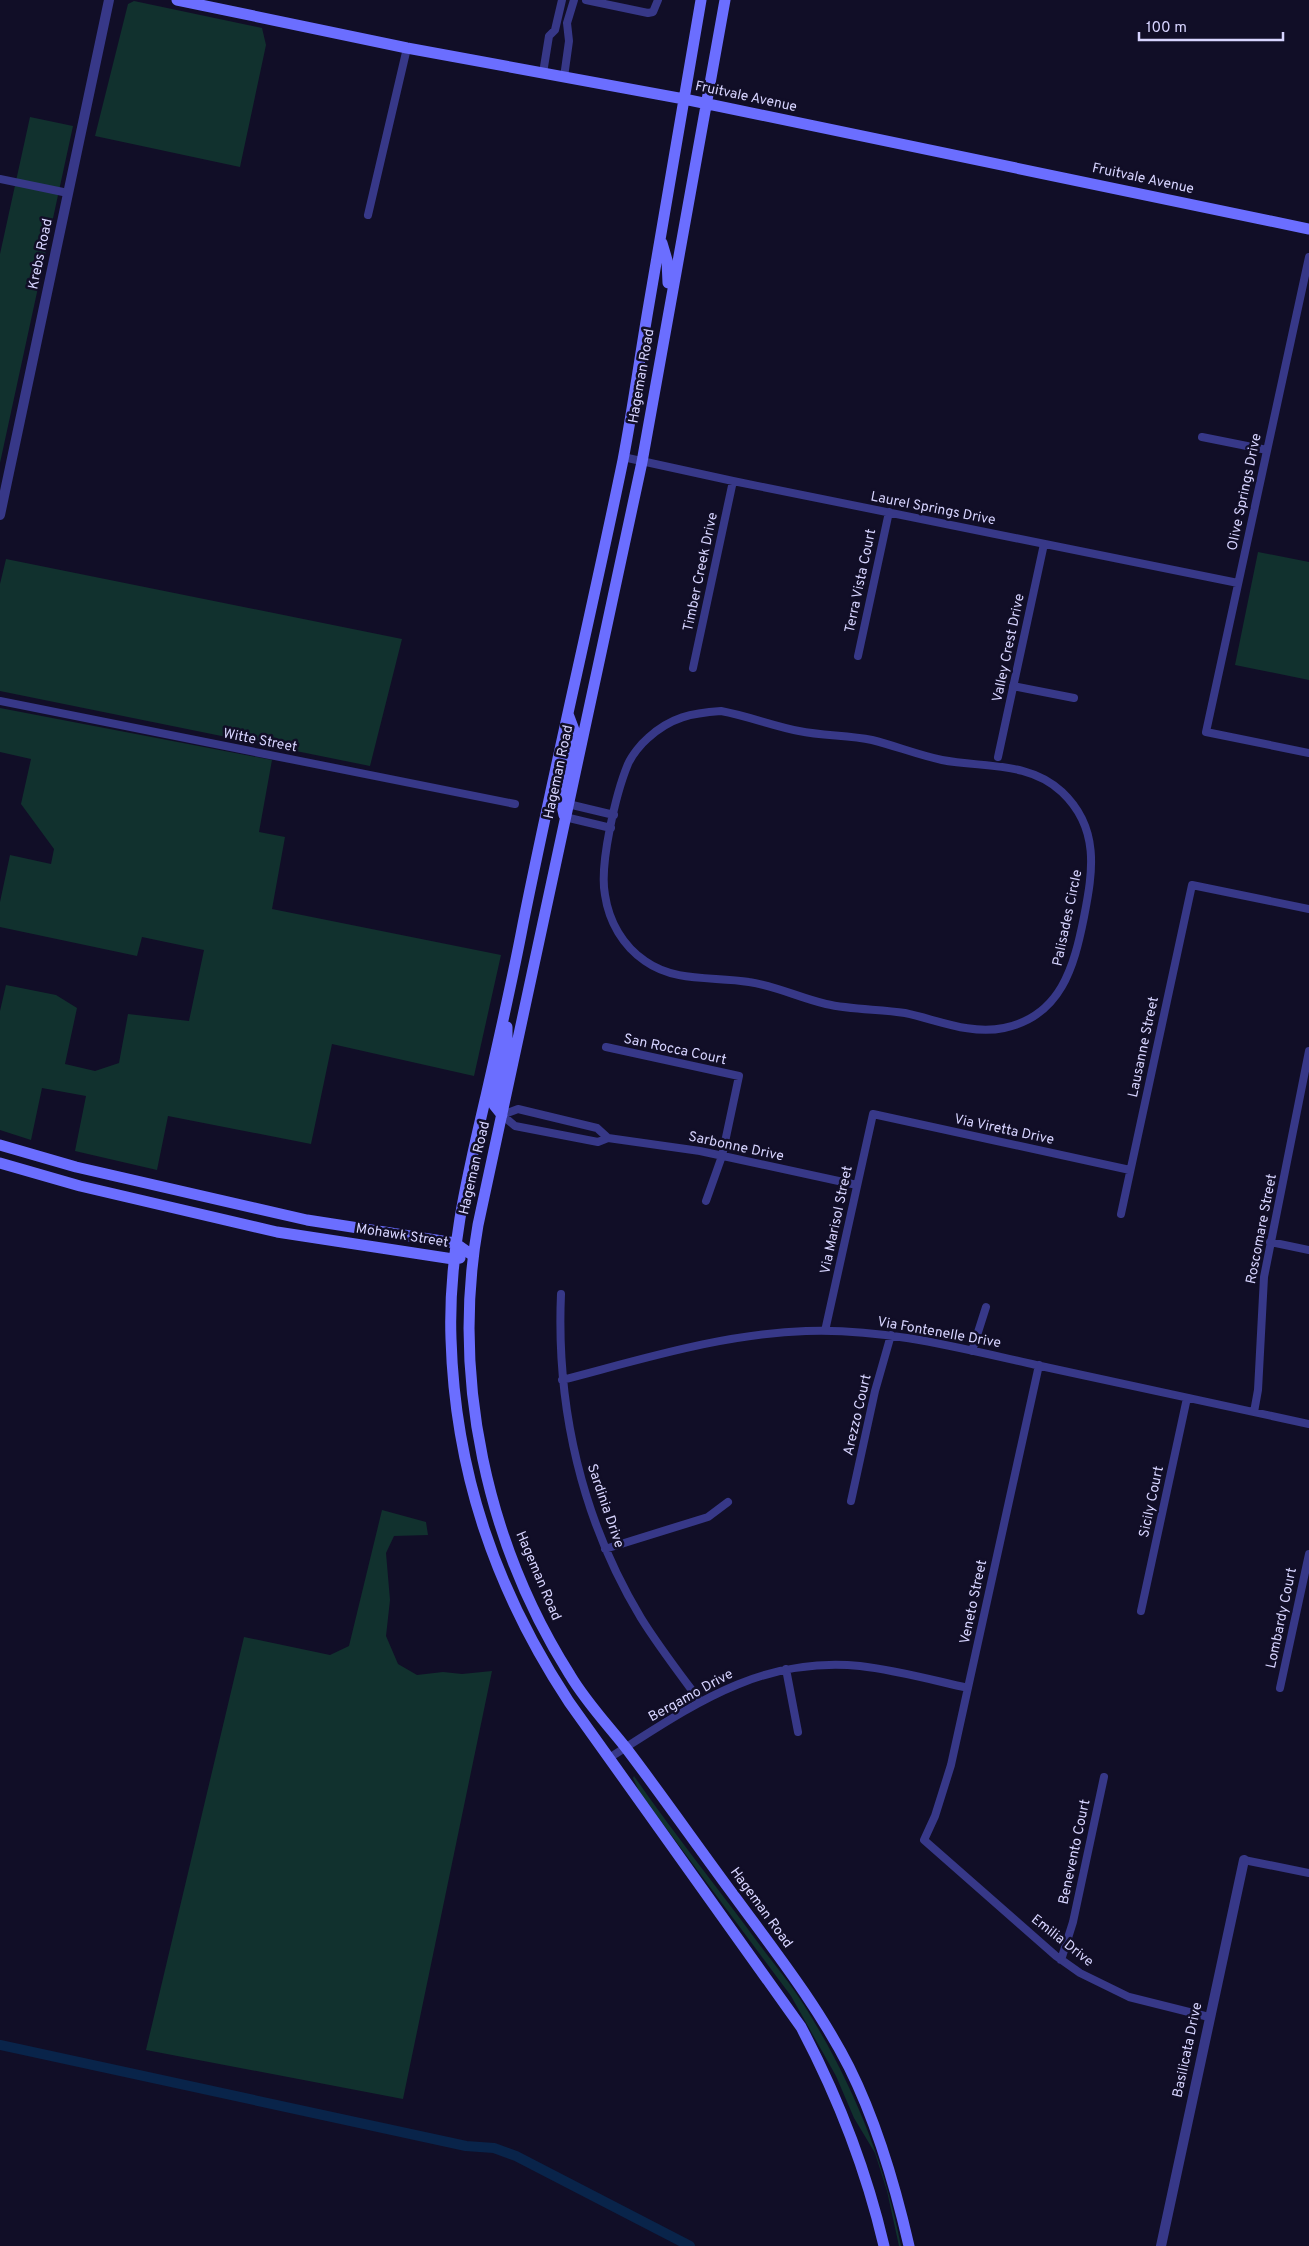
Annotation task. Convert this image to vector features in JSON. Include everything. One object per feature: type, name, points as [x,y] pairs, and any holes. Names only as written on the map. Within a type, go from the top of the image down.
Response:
[{"type":"main road","name":"Fruitvale Avenue","points":[[177,0],[407,48],[684,99],[1309,229]]},
{"type":"main road","name":"Hageman Road","points":[[701,0],[623,457],[506,1008],[465,1184],[453,1259],[450,1335],[453,1381],[465,1461],[476,1506],[502,1582],[533,1644],[555,1681],[801,2028],[824,2071],[844,2116],[875,2208],[884,2246]]},
{"type":"main road","name":"Hageman Road","points":[[725,0],[642,462],[502,1115],[484,1189],[472,1255],[469,1340],[472,1386],[483,1461],[506,1544],[552,1646],[588,1702],[626,1748],[765,1938],[825,2024],[849,2069],[869,2116],[897,2195],[909,2246]]},
{"type":"main road","points":[[661,238],[669,278],[659,331],[662,343]]},
{"type":"main road","points":[[565,817],[560,796],[574,730],[568,712]]},
{"type":"main road","points":[[502,1115],[494,1105],[507,1041],[506,1008]]},
{"type":"main road","name":"Mohawk Street","points":[[0,1144],[76,1167],[307,1220],[455,1243],[472,1255]]},
{"type":"main road","name":"Mohawk Street","points":[[0,1164],[80,1186],[277,1232],[453,1259],[472,1255]]},
{"type":"street","name":"Krebs Road","points":[[0,515],[108,9],[108,0]]},
{"type":"street","points":[[543,73],[549,36],[556,30],[562,0]]},
{"type":"street","points":[[564,77],[569,41],[567,23],[574,0]]},
{"type":"street","points":[[586,0],[648,13],[653,12],[658,0]]},
{"type":"street","points":[[556,30],[568,33]]},
{"type":"street","points":[[368,215],[407,48]]},
{"type":"street","points":[[0,180],[68,193]]},
{"type":"street","name":"Olive Springs Drive","points":[[1309,257],[1206,732],[1309,753]]},
{"type":"street","points":[[1202,437],[1267,450]]},
{"type":"street","name":"Laurel Springs Drive","points":[[623,457],[1238,583]]},
{"type":"street","name":"Timber Creek Drive","points":[[693,668],[734,481]]},
{"type":"street","name":"Terra Vista Court","points":[[858,656],[889,512]]},
{"type":"street","name":"Valley Crest Drive","points":[[998,757],[1044,544]]},
{"type":"street","points":[[1013,686],[1074,698]]},
{"type":"street","name":"Witte Street","points":[[0,701],[515,804]]},
{"type":"street","name":"Palisades Circle","points":[[721,711],[804,732],[876,741],[945,761],[1020,769],[1042,778],[1062,792],[1078,811],[1088,832],[1092,856],[1091,881],[1077,953],[1068,979],[1052,1001],[1030,1018],[1005,1028],[978,1030],[897,1012],[845,1008],[751,982],[672,974],[646,962],[625,944],[611,919],[604,892],[614,815],[629,762],[646,739],[668,723],[694,713],[721,711]]},
{"type":"street","points":[[568,804],[614,815]]},
{"type":"street","points":[[594,824],[597,810]]},
{"type":"street","points":[[565,817],[611,828]]},
{"type":"street","name":"Lausanne Street","points":[[1121,1214],[1192,885],[1309,909]]},
{"type":"street","name":"San Rocca Court","points":[[606,1047],[739,1076],[722,1156]]},
{"type":"street","name":"Roscomare Street","points":[[1254,1412],[1258,1390],[1264,1277],[1307,1076],[1309,1051]]},
{"type":"street","name":"Sarbonne Drive","points":[[608,1138],[597,1128],[518,1109],[502,1115],[515,1126],[598,1142],[608,1138],[679,1148],[857,1186]]},
{"type":"street","name":"Via Viretta Drive","points":[[873,1114],[1130,1170]]},
{"type":"street","name":"Via Marisol Street","points":[[825,1331],[873,1114]]},
{"type":"street","points":[[706,1200],[722,1156]]},
{"type":"street","points":[[1270,1242],[1309,1250]]},
{"type":"street","name":"Sardinia Drive","points":[[561,1294],[560,1346],[562,1380],[575,1457],[592,1513],[606,1549],[642,1619],[700,1702]]},
{"type":"street","points":[[972,1351],[986,1307]]},
{"type":"street","name":"Via Fontenelle Drive","points":[[562,1380],[729,1339],[767,1334],[825,1331],[891,1335],[1309,1424]]},
{"type":"street","name":"Arezzo Court","points":[[851,1501],[875,1391],[891,1335]]},
{"type":"street","name":"Veneto Street","points":[[924,1840],[944,1792],[1039,1365]]},
{"type":"street","name":"Sicily Court","points":[[1141,1612],[1187,1398]]},
{"type":"street","points":[[606,1549],[708,1517],[728,1502]]},
{"type":"street","name":"Lombardy Court","points":[[1280,1688],[1309,1554]]},
{"type":"street","name":"Bergamo Drive","points":[[609,1758],[700,1702],[743,1681],[786,1669],[818,1666],[859,1666],[968,1688]]},
{"type":"street","points":[[786,1669],[798,1732]]},
{"type":"street","name":"Benevento Court","points":[[1061,1960],[1073,1922],[1104,1777]]},
{"type":"street","name":"Emilia Drive","points":[[924,1840],[1061,1960],[1104,1986],[1129,1997],[1209,2017]]},
{"type":"street","points":[[1244,1860],[1309,1874]]},
{"type":"street","name":"Basilicata Drive","points":[[1161,2246],[1244,1860]]},
{"type":"green space","points":[[134,1],[262,28],[266,45],[240,167],[95,136],[128,4]]},
{"type":"green space","points":[[30,117],[73,126],[0,463],[0,254]]},
{"type":"green space","points":[[1258,552],[1309,562],[1309,680],[1235,665]]},
{"type":"green space","points":[[6,559],[402,639],[370,766],[0,691],[0,584]]},
{"type":"green space","points":[[0,708],[272,760],[259,832],[285,837],[272,909],[501,955],[474,1076],[332,1044],[311,1144],[168,1116],[157,1170],[75,1151],[86,1096],[42,1088],[31,1140],[0,1130],[0,1011],[6,985],[56,995],[77,1008],[65,1064],[95,1071],[119,1063],[128,1014],[189,1021],[204,950],[142,937],[137,956],[0,927],[0,902],[10,855],[51,864],[54,849],[21,804],[31,759],[0,752]]},
{"type":"green space","points":[[382,1510],[426,1522],[428,1535],[394,1536],[386,1553],[390,1600],[386,1636],[398,1664],[417,1675],[443,1672],[462,1674],[492,1671],[403,2099],[146,2050],[244,1637],[330,1655],[349,1646]]},
{"type":"green space","points":[[634,1776],[793,1989],[821,2033],[837,2062],[864,2121],[885,2182],[901,2246],[899,2246],[887,2191],[875,2153],[854,2118],[836,2076],[791,1996],[640,1793],[633,1778]]},
{"type":"waterway","points":[[0,2045],[466,2146],[494,2148],[516,2156],[690,2246]]}]
